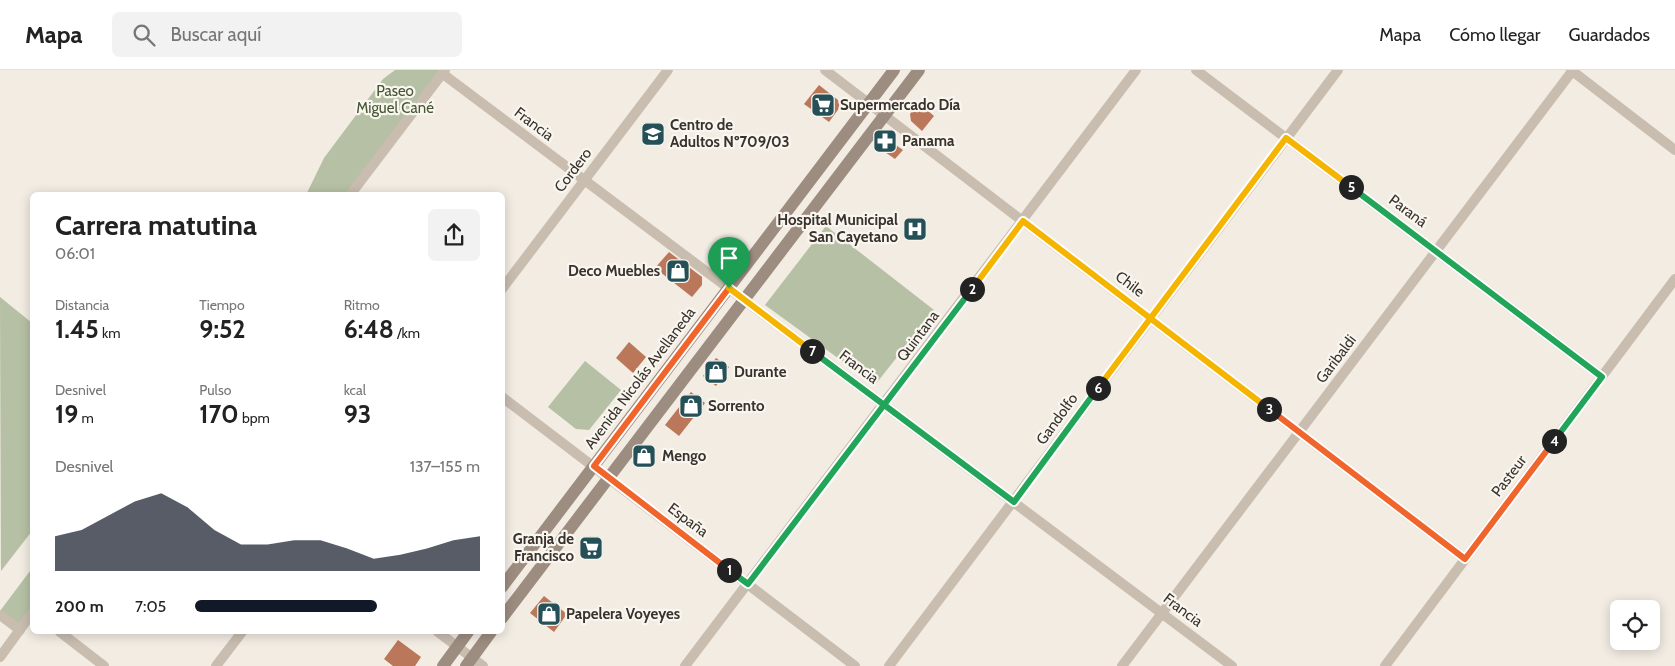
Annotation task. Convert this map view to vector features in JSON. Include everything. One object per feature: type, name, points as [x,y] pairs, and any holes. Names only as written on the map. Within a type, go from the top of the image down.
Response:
[{"type":"main road","name":"Avenida Nicolás Avellaneda","points":[[505,583],[894,70]]},
{"type":"main road","points":[[505,614],[919,70]]},
{"type":"main road","points":[[442,666],[467,634]]},
{"type":"main road","points":[[469,662],[490,634]]},
{"type":"street","name":"Cordero","points":[[505,284],[668,70]]},
{"type":"street","name":"Chile","points":[[825,70],[1465,559]]},
{"type":"street","name":"Quintana","points":[[685,666],[1136,70]]},
{"type":"street","name":"Paraná","points":[[1196,70],[1602,377]]},
{"type":"street","name":"Gandolfo","points":[[890,666],[1338,70]]},
{"type":"street","points":[[1572,70],[1675,150]]},
{"type":"street","name":"Garibaldi","points":[[1122,666],[1572,70]]},
{"type":"street","name":"Francia","points":[[444,72],[1232,666]]},
{"type":"street","points":[[352,192],[444,72]]},
{"type":"street","name":"Pasteur","points":[[1385,666],[1675,279]]},
{"type":"street","name":"España","points":[[505,399],[855,666]]},
{"type":"street","points":[[0,615],[20,630]]},
{"type":"street","points":[[0,657],[30,616]]},
{"type":"street","points":[[63,634],[104,666]]},
{"type":"street","points":[[216,666],[240,634]]},
{"type":"street","points":[[441,634],[457,647],[469,662],[482,666]]},
{"type":"green space","name":"Paseo Miguel Cané","points":[[395,70],[444,70],[351,192],[307,192],[324,158],[383,79]]},
{"type":"green space","points":[[826,226],[934,310],[875,385],[765,305]]},
{"type":"green space","points":[[0,297],[30,321],[30,534],[1,571]]},
{"type":"green space","points":[[585,361],[621,390],[589,430],[576,429],[548,407]]},
{"type":"green space","points":[[30,571],[30,617],[20,630],[0,611]]},
{"type":"building","name":"Supermercado Día","points":[[819,85],[838,100],[840,107],[829,122],[804,104]]},
{"type":"building","points":[[919,103],[934,116],[922,131],[911,121],[910,114]]},
{"type":"building","points":[[888,142],[903,150],[895,159],[882,150]]},
{"type":"building","name":"Deco Muebles","points":[[669,252],[702,277],[702,285],[692,297],[655,268]]},
{"type":"building","points":[[629,342],[646,357],[633,373],[616,358]]},
{"type":"building","name":"Durante","points":[[716,358],[729,367],[716,386],[703,376]]},
{"type":"building","points":[[691,392],[705,403],[679,436],[665,425]]},
{"type":"building","name":"Granja de Francisco","points":[[590,536],[602,546],[591,560],[579,550]]},
{"type":"building","name":"Papelera Voyeyes","points":[[544,596],[567,614],[554,632],[530,613]]},
{"type":"building","points":[[398,640],[421,657],[415,666],[393,666],[384,659]]},
{"type":"place","name":"Supermercado Día","points":[[823,105]]},
{"type":"place","name":"Centro de Adultos Nº709/03","points":[[653,134]]},
{"type":"place","name":"Panama","points":[[885,141]]},
{"type":"place","name":"Hospital Municipal San Cayetano","points":[[915,229]]},
{"type":"place","name":"Deco Muebles","points":[[678,271]]},
{"type":"place","name":"Durante","points":[[716,372]]},
{"type":"place","name":"Sorrento","points":[[691,406]]},
{"type":"place","name":"Mengo","points":[[644,456]]},
{"type":"place","name":"Granja de Francisco","points":[[591,548]]},
{"type":"place","name":"Papelera Voyeyes","points":[[549,614]]},
{"type":"route","points":[[729,288],[594,466],[748,584],[884,405],[1023,221],[1108,286],[1150,318],[1200,356],[1465,559],[1602,377],[1286,138],[1150,318],[1014,502],[884,405],[729,288]]}]
